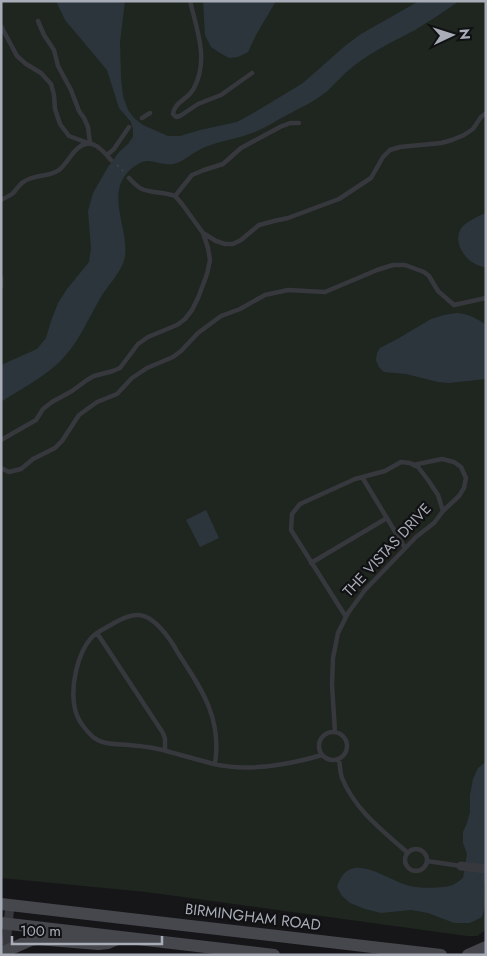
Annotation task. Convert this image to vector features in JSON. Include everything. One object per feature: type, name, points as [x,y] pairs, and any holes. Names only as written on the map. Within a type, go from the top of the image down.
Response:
[{"type":"street","points":[[460,866],[486,869]]},
{"type":"street","points":[[6,905],[5,953],[31,940],[98,944],[108,943],[121,937]]},
{"type":"street","name":"BIRMINGHAM ROAD","points":[[6,905],[441,955]]},
{"type":"street","points":[[5,924],[274,955]]},
{"type":"street","points":[[468,955],[486,947]]},
{"type":"lane","points":[[190,1],[201,48],[202,61],[194,89],[187,98],[176,105],[173,114],[176,117],[180,116],[198,104],[221,95],[252,72]]},
{"type":"lane","points":[[38,21],[54,50],[58,66],[72,90],[79,111],[88,127],[89,143]]},
{"type":"lane","points":[[1,26],[17,56],[26,64],[42,73],[51,84],[55,109],[60,124],[69,136],[101,148],[112,160]]},
{"type":"lane","points":[[142,118],[150,113]]},
{"type":"lane","points":[[203,233],[216,242],[233,244],[259,225],[288,218],[339,199],[371,178],[383,157],[390,150],[452,140],[473,129],[486,113]]},
{"type":"lane","points":[[175,196],[192,175],[223,164],[241,148],[280,127],[290,123],[299,123]]},
{"type":"lane","points":[[107,154],[114,149],[129,126]]},
{"type":"lane","points":[[1,200],[11,194],[18,185],[30,178],[58,171],[75,151],[82,145],[89,143]]},
{"type":"lane","points":[[1,440],[36,420],[43,409],[87,380],[120,368],[138,344],[148,337],[177,325],[185,319],[198,298],[208,274],[210,260],[203,233],[175,196],[142,189],[129,178]]},
{"type":"lane","points":[[1,468],[9,472],[21,469],[33,459],[55,448],[62,441],[79,415],[97,402],[117,394],[132,378],[147,368],[173,357],[198,333],[221,316],[240,309],[266,295],[288,290],[325,292],[377,270],[393,265],[405,265],[414,267],[429,276],[438,291],[454,305],[486,298]]},
{"type":"lane","points":[[1,278],[1,287]]},
{"type":"lane","points":[[414,465],[442,459],[454,462],[461,467],[466,478],[464,488],[459,496],[443,511]]},
{"type":"lane","name":"THE VISTAS DRIVE","points":[[334,732],[333,658],[338,633],[346,617],[348,613],[365,590],[416,537],[434,523],[443,511],[438,495],[433,487],[418,468],[410,463],[401,462],[385,471],[362,478],[300,504],[292,514],[291,530],[346,617]]},
{"type":"lane","points":[[362,478],[405,548]]},
{"type":"lane","points":[[311,563],[387,518]]},
{"type":"lane","points":[[215,764],[217,752],[216,733],[211,710],[205,696],[184,661],[161,629],[151,619],[139,614],[120,620],[97,632],[85,646],[80,659],[75,677],[73,696],[79,719],[94,738],[104,743],[165,750],[215,764],[256,767],[322,754]]},
{"type":"lane","points":[[97,632],[163,732],[165,750]]},
{"type":"lane","points":[[334,732],[342,736],[346,744],[345,753],[339,759],[329,760],[322,754],[319,746],[322,737],[334,732]]},
{"type":"lane","points":[[339,759],[342,776],[352,796],[366,815],[408,853]]},
{"type":"lane","points":[[415,849],[425,853],[428,861],[424,868],[418,872],[410,870],[405,864],[408,853],[415,849]]},
{"type":"lane","points":[[428,861],[460,866]]},
{"type":"path","points":[[112,160],[129,178]]},
{"type":"shaded area","points":[[1,1],[486,1],[486,930],[477,936],[146,892],[1,878]]},
{"type":"shaded area","points":[[56,1],[125,1],[120,42],[123,96],[128,110],[143,125],[168,136],[180,136],[237,122],[255,112],[303,83],[361,34],[419,1],[459,1],[415,30],[366,57],[317,99],[264,128],[250,134],[209,145],[177,163],[167,164],[147,161],[137,164],[131,169],[123,178],[119,189],[119,211],[124,234],[125,256],[119,271],[102,295],[81,334],[59,363],[1,402],[1,365],[37,349],[46,338],[58,303],[89,262],[91,248],[88,211],[93,193],[108,167],[133,137],[131,122],[119,108],[107,70],[65,20]]},
{"type":"shaded area","points":[[203,1],[276,1],[248,52],[238,57],[229,58],[211,47],[205,35]]},
{"type":"shaded area","points":[[486,213],[486,267],[473,263],[468,259],[463,253],[458,240],[462,227]]},
{"type":"shaded area","points":[[457,313],[465,314],[486,325],[486,379],[449,383],[438,382],[406,374],[384,372],[379,367],[376,360],[380,348],[431,319]]},
{"type":"shaded area","points":[[206,510],[219,538],[200,547],[186,520]]},
{"type":"shaded area","points":[[486,762],[486,876],[482,917],[470,923],[454,923],[428,913],[411,910],[381,913],[350,903],[342,896],[337,887],[343,875],[350,869],[369,870],[401,883],[420,888],[449,886],[463,878],[467,854],[463,843],[463,832],[470,812],[470,795],[473,779],[478,768]]}]
